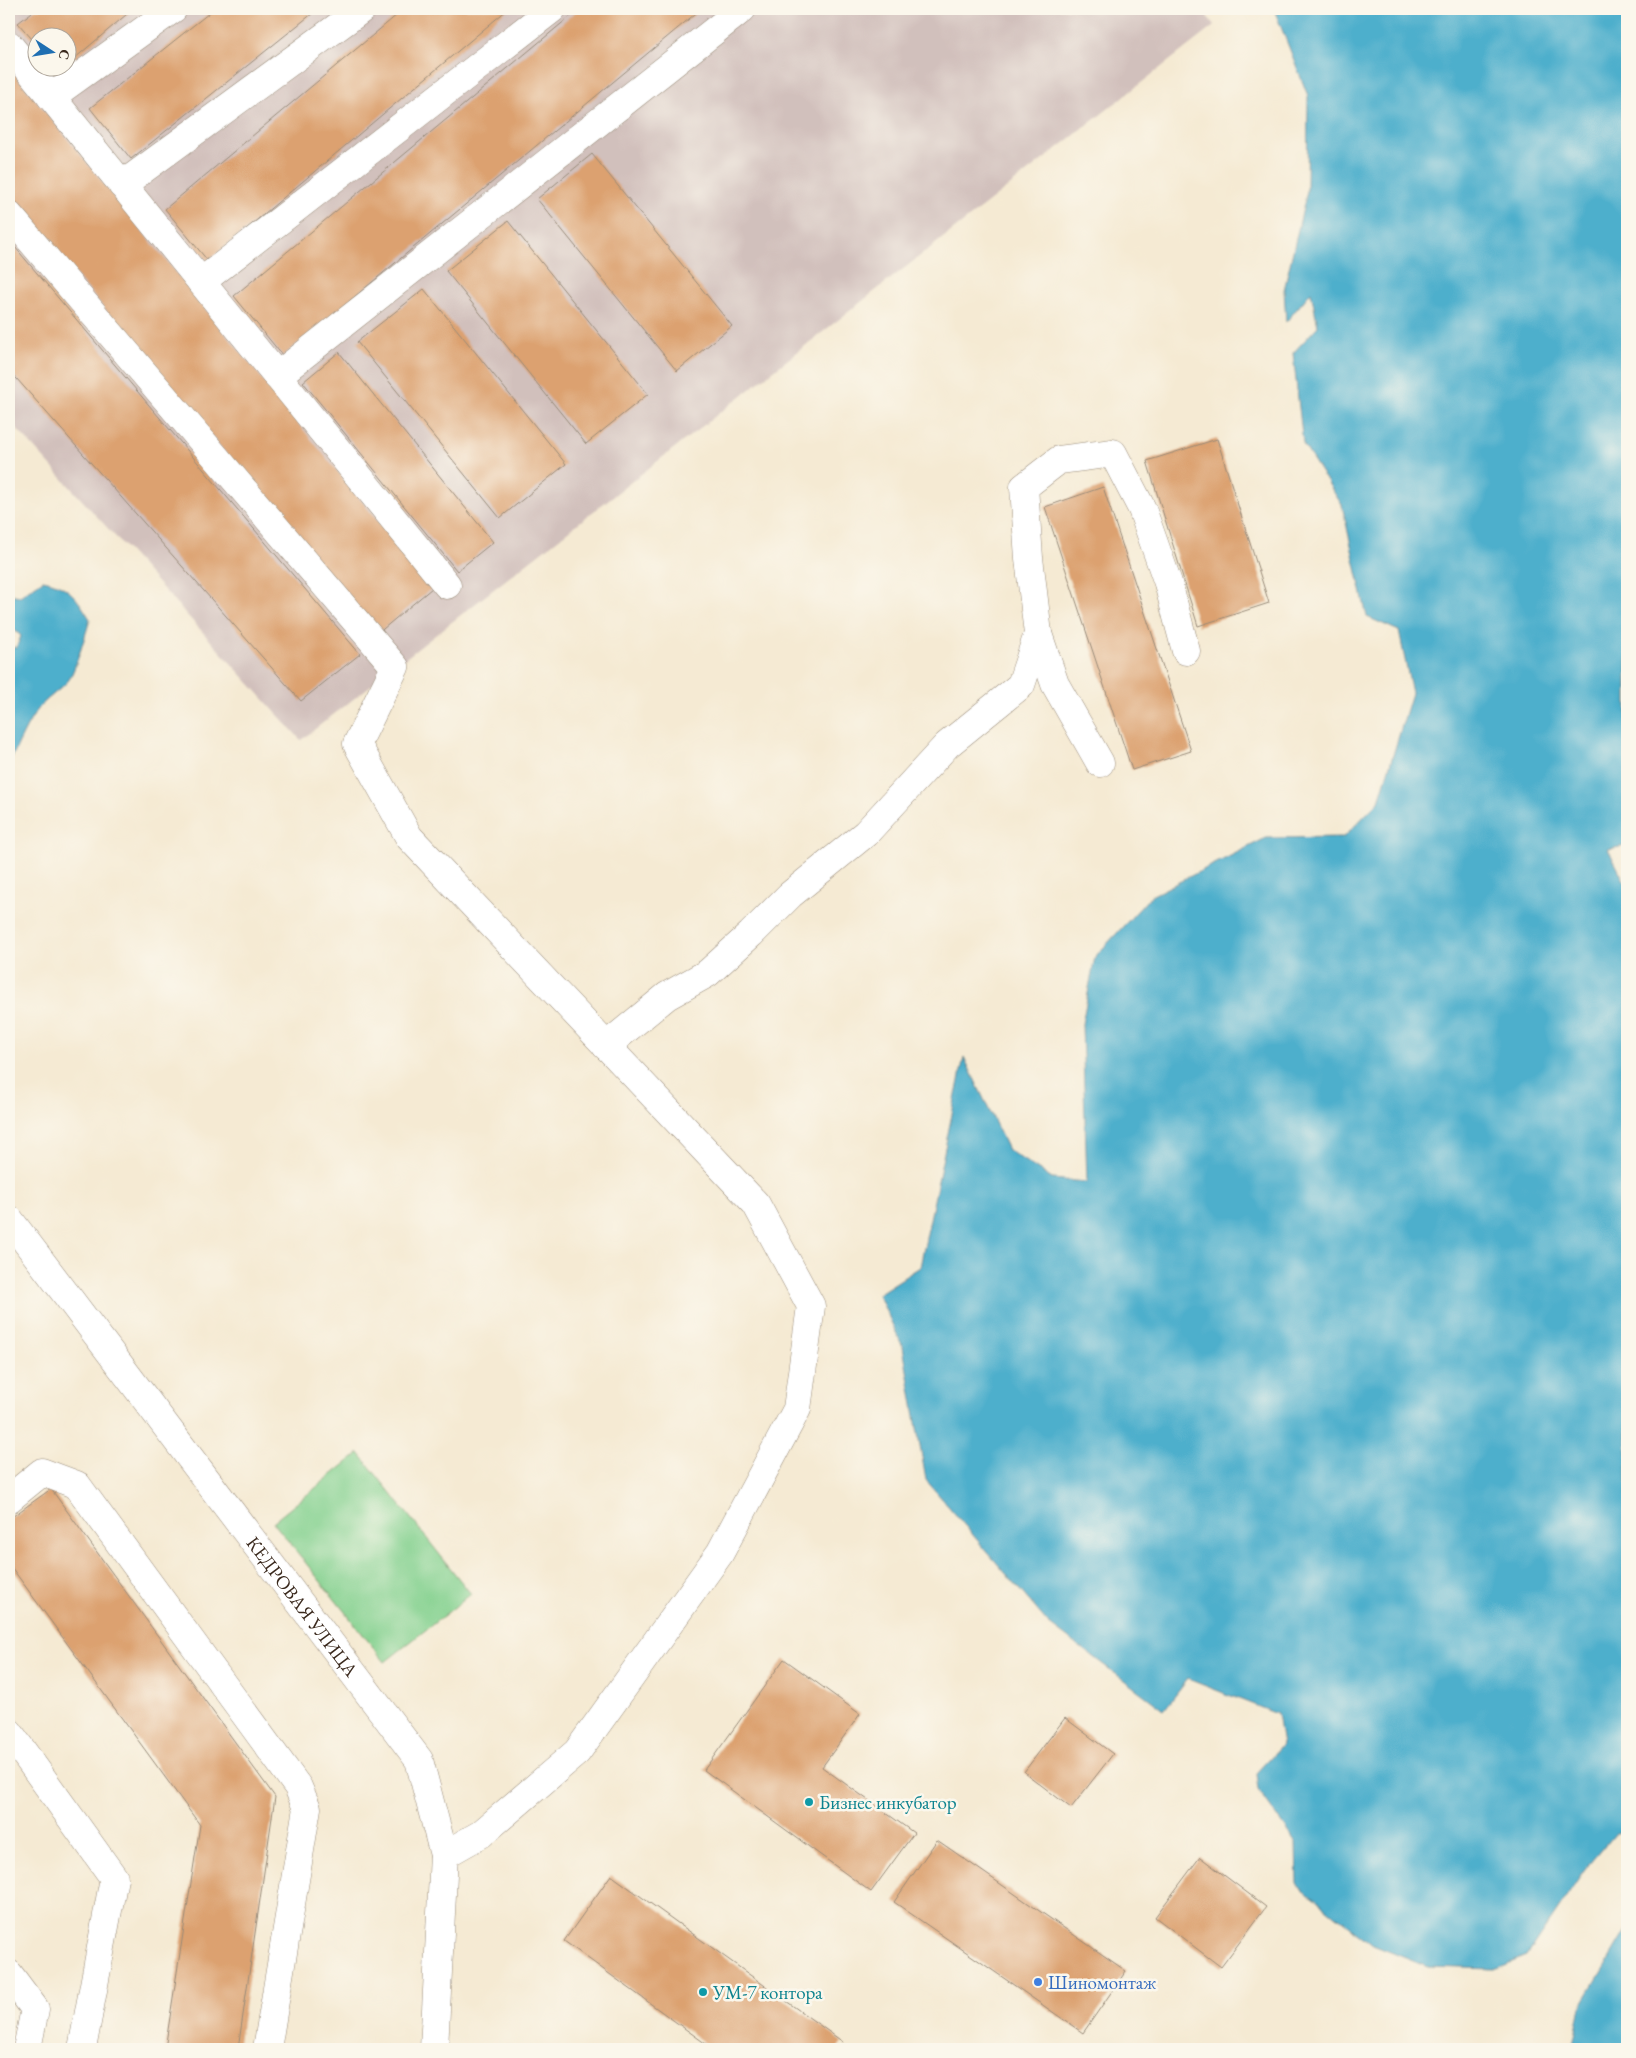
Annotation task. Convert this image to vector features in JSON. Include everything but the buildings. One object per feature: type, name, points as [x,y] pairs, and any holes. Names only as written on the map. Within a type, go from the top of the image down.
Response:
[{"type":"street","points":[[51,97],[173,9]]},
{"type":"street","points":[[122,184],[362,9]]},
{"type":"street","points":[[201,282],[552,9]]},
{"type":"street","points":[[276,376],[742,9]]},
{"type":"street","points":[[9,45],[447,585]]},
{"type":"street","points":[[9,215],[395,667],[357,744],[408,837],[756,1204],[810,1306],[797,1409],[720,1553],[577,1752],[481,1834],[444,1855]]},
{"type":"street","points":[[1100,763],[1055,684],[1038,634],[1029,558],[1024,487],[1060,460],[1113,453],[1142,509],[1168,582],[1186,651]]},
{"type":"street","points":[[606,1046],[666,996],[708,973],[790,895],[866,833],[947,745],[1021,685],[1038,634]]},
{"type":"street","name":"КЕДРОВАЯ УЛИЦА","points":[[9,1219],[419,1760],[444,1855],[434,2049]]},
{"type":"street","points":[[9,1498],[42,1472],[77,1485],[298,1787],[308,1808],[267,2049]]},
{"type":"street","points":[[9,1732],[114,1878],[82,2049]]},
{"type":"street","points":[[9,1974],[35,2009],[27,2049]]},
{"type":"shaded area","points":[[9,9],[1202,9],[1214,26],[301,740],[9,420]]},
{"type":"green space","points":[[359,1453],[471,1594],[385,1662],[273,1522]]},
{"type":"water","points":[[1274,9],[1627,9],[1627,844],[1626,846],[1608,849],[1627,886],[1627,1831],[1616,1833],[1584,1871],[1527,1956],[1495,1969],[1428,1967],[1373,1945],[1297,1884],[1296,1842],[1258,1789],[1256,1773],[1282,1745],[1277,1714],[1188,1679],[1164,1710],[1048,1623],[926,1480],[903,1347],[878,1294],[920,1267],[964,1057],[1008,1150],[1052,1179],[1087,1182],[1082,1024],[1095,957],[1151,896],[1266,838],[1344,837],[1379,801],[1412,693],[1399,631],[1367,617],[1342,505],[1303,444],[1293,353],[1318,326],[1311,292],[1286,322],[1284,290],[1307,191],[1308,96]]},
{"type":"water","points":[[43,580],[66,589],[81,605],[90,619],[71,677],[34,714],[9,763],[9,644],[16,649],[21,636],[9,625],[9,594],[20,596]]},
{"type":"water","points":[[1627,1929],[1627,2049],[1572,2049],[1581,2006]]},
{"type":"place","name":"Бизнес инкубатор","points":[[809,1802]]},
{"type":"place","name":"Шиномонтаж","points":[[1038,1982]]},
{"type":"place","name":"УМ-7 контора","points":[[703,1992]]}]
